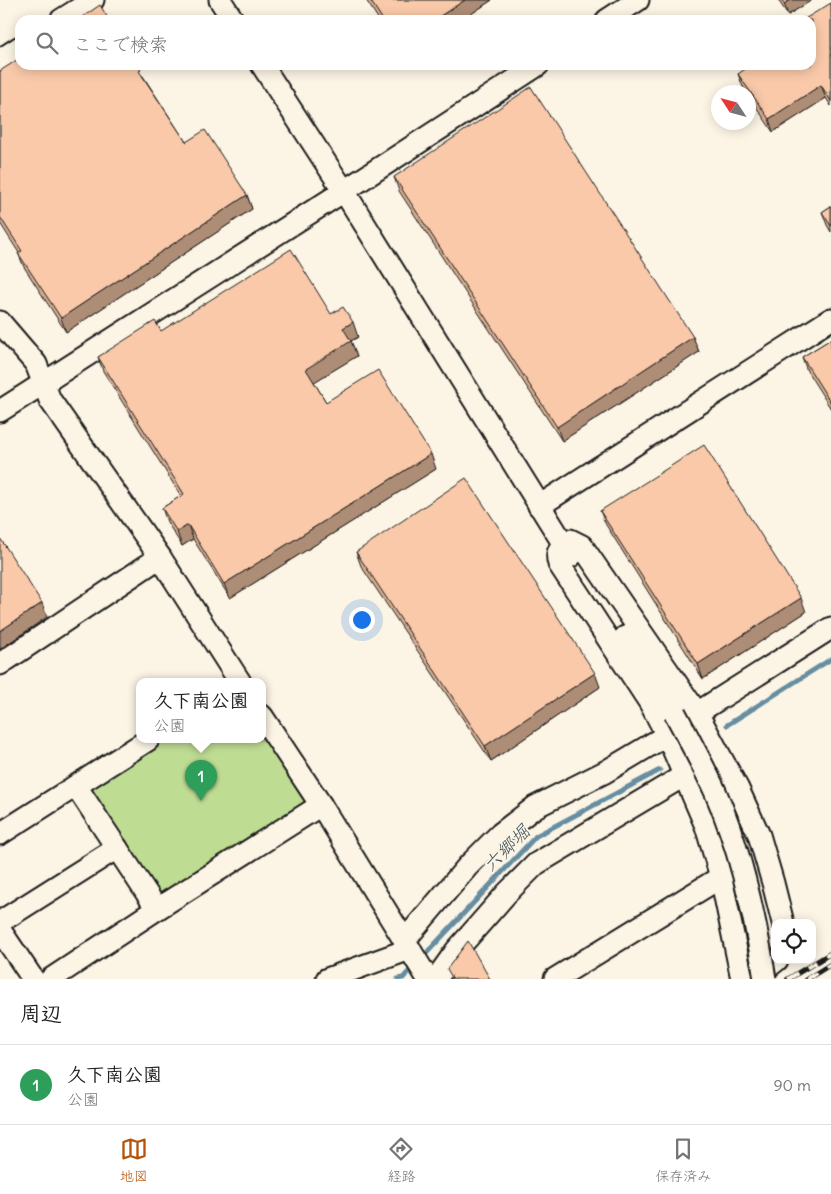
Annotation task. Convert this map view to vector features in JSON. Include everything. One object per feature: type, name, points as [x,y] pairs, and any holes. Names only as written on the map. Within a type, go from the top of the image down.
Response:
[{"type":"street","points":[[70,15],[92,0]]},
{"type":"street","points":[[220,0],[230,15]]},
{"type":"street","points":[[615,15],[638,0]]},
{"type":"street","points":[[0,60],[15,50]]},
{"type":"street","points":[[265,70],[344,191],[563,544],[675,713],[715,792],[731,833],[752,908],[764,979]]},
{"type":"street","points":[[0,411],[530,70]]},
{"type":"street","points":[[539,506],[831,318]]},
{"type":"street","points":[[0,322],[36,364],[50,400],[160,557],[236,678]]},
{"type":"street","points":[[742,979],[721,877],[706,826],[667,735],[650,703],[559,564],[558,550],[563,544],[570,540],[582,546],[697,713],[738,789],[759,835],[774,883],[782,919]]},
{"type":"street","points":[[0,664],[160,557]]},
{"type":"street","points":[[327,979],[407,945],[468,866],[500,834],[535,807],[605,772],[667,735],[697,713],[831,628]]},
{"type":"street","points":[[266,722],[321,805],[428,979]]},
{"type":"street","points":[[0,834],[143,743]]},
{"type":"street","points":[[436,979],[456,951],[507,893],[536,864],[685,775]]},
{"type":"street","points":[[76,786],[157,909]]},
{"type":"street","points":[[51,979],[321,805]]},
{"type":"street","points":[[0,922],[117,848]]},
{"type":"street","points":[[555,979],[721,877]]},
{"type":"street","points":[[0,930],[33,979]]},
{"type":"street","points":[[753,979],[772,964]]},
{"type":"green space","points":[[266,738],[307,796],[305,806],[162,898],[87,789],[88,784],[157,743],[266,743]]},
{"type":"building","points":[[370,0],[465,0],[442,15],[380,15]]},
{"type":"building","points":[[782,0],[791,0],[784,4]]},
{"type":"building","points":[[831,3],[831,101],[821,85],[769,119],[756,100],[756,85],[746,85],[738,74],[744,70],[816,70],[816,15],[811,15]]},
{"type":"building","points":[[100,5],[106,15],[85,15]]},
{"type":"building","points":[[15,61],[15,70],[141,70],[139,71],[186,142],[205,130],[247,195],[61,318],[18,253],[22,251],[0,217],[0,71]]},
{"type":"building","points":[[531,87],[693,337],[557,427],[394,177]]},
{"type":"building","points":[[831,206],[831,226],[822,212]]},
{"type":"building","points":[[291,249],[331,314],[343,307],[353,322],[343,328],[351,341],[306,369],[326,402],[378,370],[431,454],[224,584],[188,525],[177,532],[162,508],[184,494],[98,357],[155,321],[161,331]]},
{"type":"building","points":[[831,339],[831,403],[802,357]]},
{"type":"building","points":[[704,445],[801,598],[698,664],[600,511]]},
{"type":"building","points":[[466,478],[595,673],[485,746],[356,552]]},
{"type":"building","points":[[0,538],[42,603],[0,631]]},
{"type":"building","points":[[468,941],[490,979],[453,979],[447,969]]},
{"type":"waterway","name":"六郷堀","points":[[727,725],[831,659]]},
{"type":"waterway","name":"六郷堀","points":[[421,959],[536,836],[660,770]]},
{"type":"waterway","name":"六郷堀","points":[[398,979],[403,978],[413,967]]},
{"type":"railway","points":[[788,979],[831,953]]},
{"type":"railway","points":[[807,979],[831,964]]},
{"type":"place","name":"久下南公園","points":[[201,801]]}]
